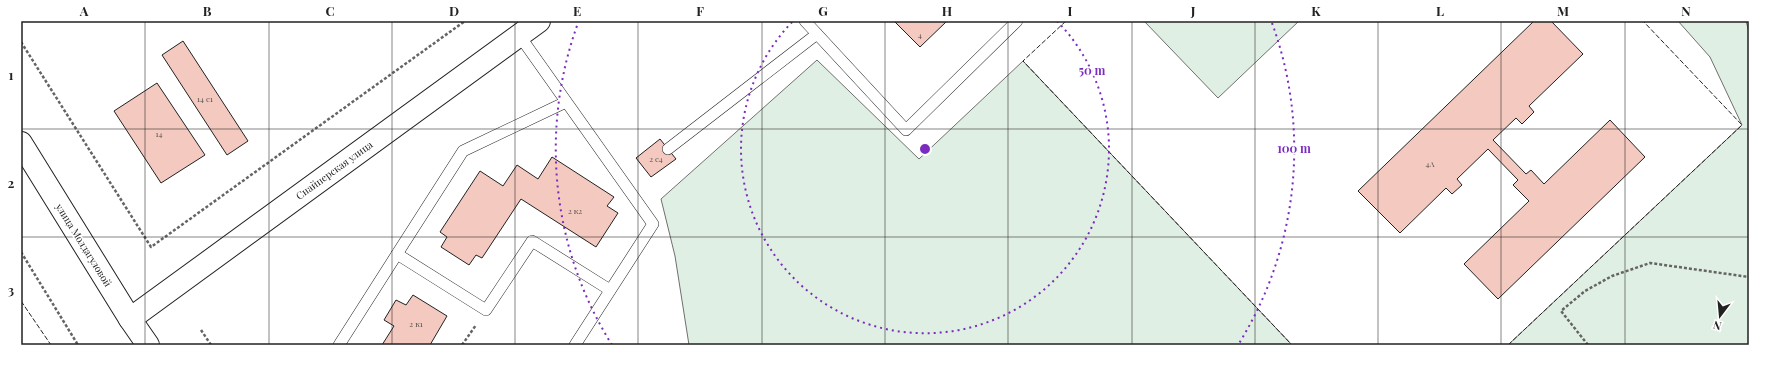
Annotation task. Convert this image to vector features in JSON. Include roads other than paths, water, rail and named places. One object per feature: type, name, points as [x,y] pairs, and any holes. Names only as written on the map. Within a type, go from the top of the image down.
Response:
[{"type":"street","name":"Снайперская улица","points":[[130,319],[538,21]]},
{"type":"street","name":"улица Молдагуловой","points":[[21,143],[130,319],[148,345]]},
{"type":"lane","points":[[805,21],[906,130],[1017,21]]},
{"type":"lane","points":[[668,149],[817,34]]},
{"type":"lane","points":[[519,35],[653,224],[575,345]]},
{"type":"lane","points":[[339,345],[462,151],[566,102]]},
{"type":"lane","points":[[397,254],[486,310],[532,241],[610,290]]}]
